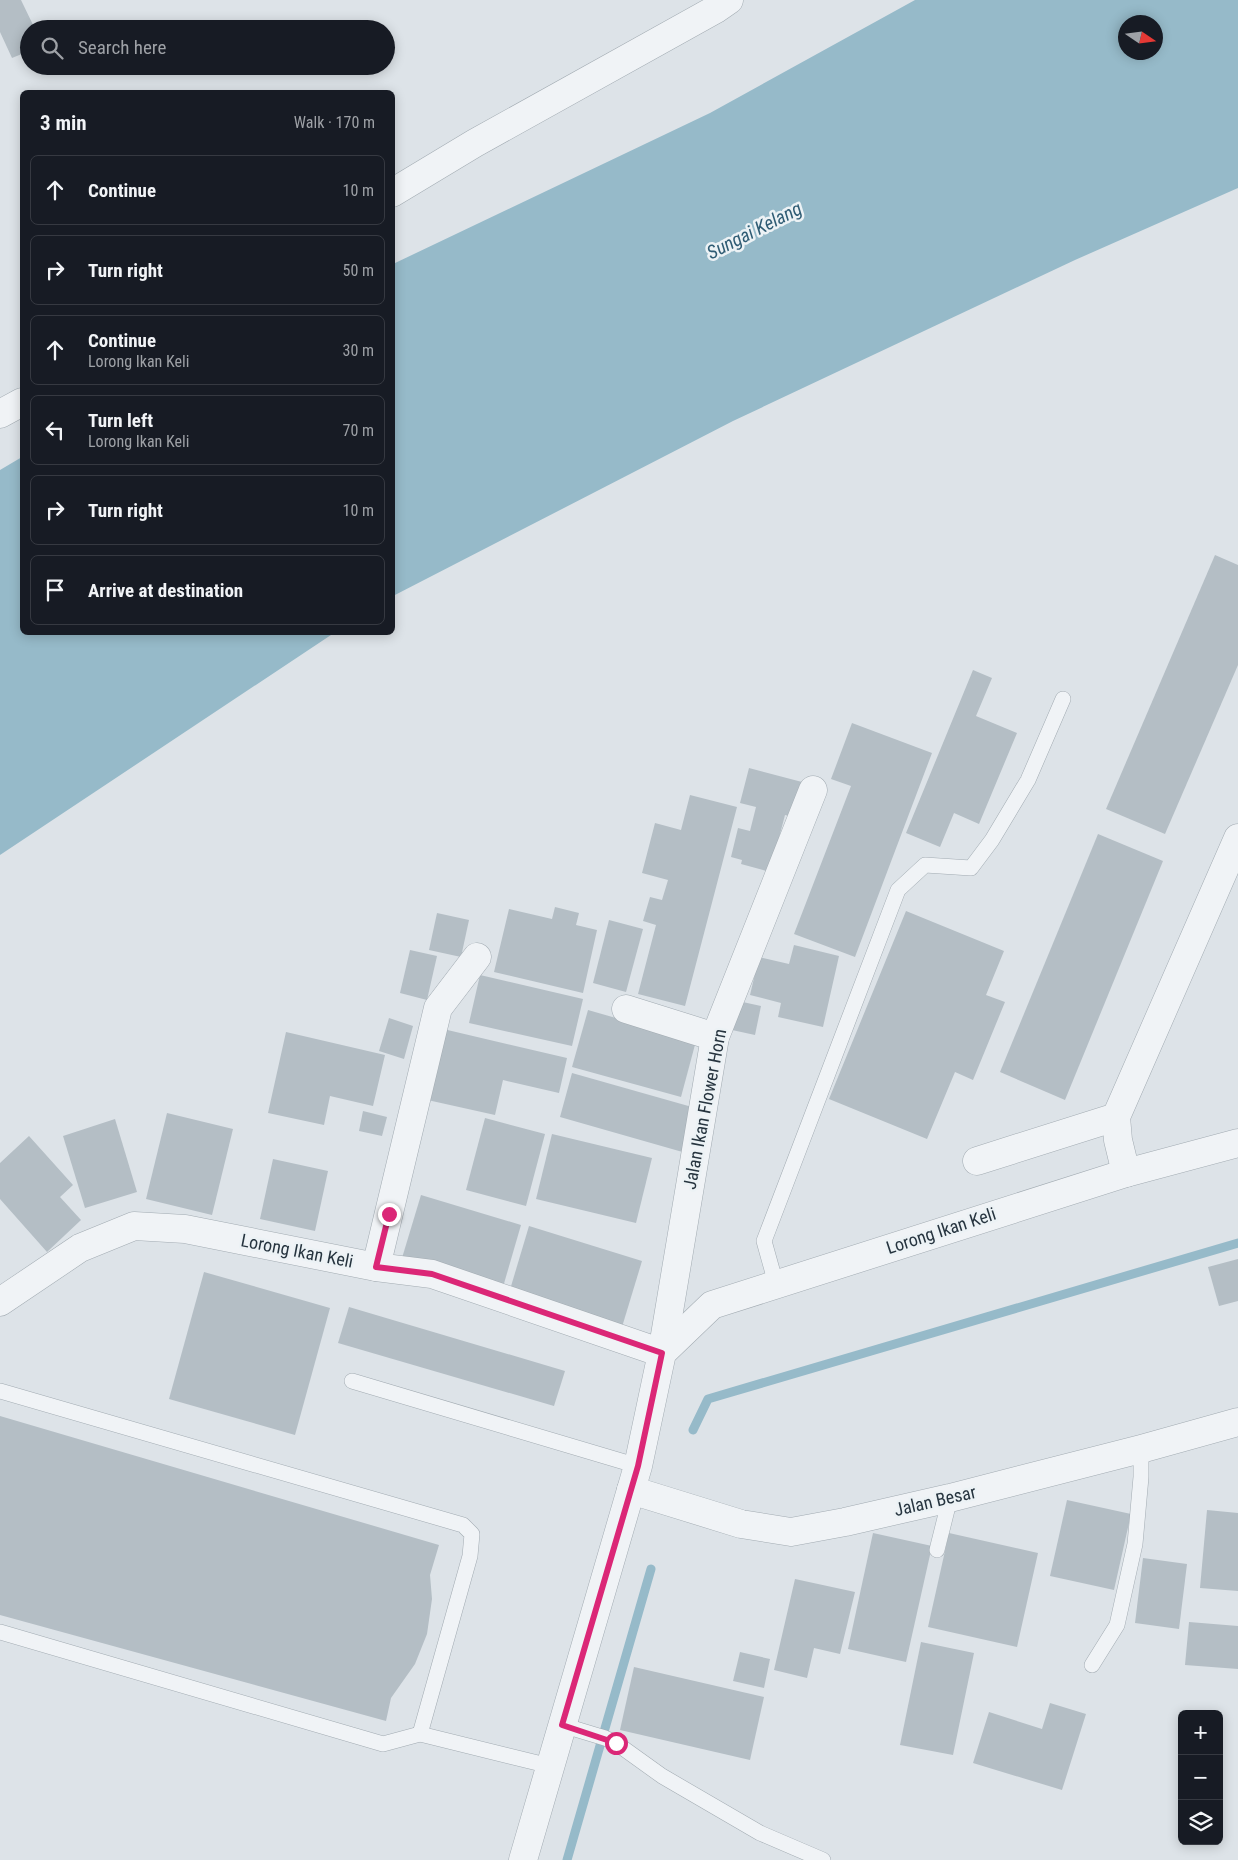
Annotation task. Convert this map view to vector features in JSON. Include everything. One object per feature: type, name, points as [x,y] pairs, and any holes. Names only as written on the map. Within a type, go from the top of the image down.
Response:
[{"type":"street","points":[[395,191],[475,143],[729,0]]},
{"type":"street","points":[[0,414],[20,403]]},
{"type":"street","name":"Jalan Ikan Flower Horn","points":[[662,1353],[715,1037],[813,790]]},
{"type":"street","points":[[1126,1173],[1118,1140],[1116,1118],[1238,838]]},
{"type":"street","points":[[376,1267],[438,1008],[476,957]]},
{"type":"street","points":[[626,1009],[715,1037]]},
{"type":"street","points":[[977,1162],[1116,1118]]},
{"type":"street","name":"Lorong Ikan Keli","points":[[0,1302],[80,1248],[134,1226],[185,1229],[376,1267],[432,1274],[662,1353],[712,1305],[1126,1173],[1238,1143]]},
{"type":"street","points":[[523,1860],[550,1766],[572,1728],[634,1478],[662,1353]]},
{"type":"street","name":"Jalan Besar","points":[[634,1478],[741,1524],[792,1532],[950,1498],[1141,1450],[1238,1422]]},
{"type":"lane","points":[[776,1284],[764,1241],[898,890],[925,865],[970,868],[992,840],[1028,780],[1063,699]]},
{"type":"lane","points":[[352,1381],[634,1478]]},
{"type":"lane","points":[[0,1391],[463,1525],[472,1534],[470,1556],[420,1734]]},
{"type":"lane","points":[[1092,1665],[1117,1624],[1135,1544],[1140,1501],[1141,1450]]},
{"type":"lane","points":[[937,1550],[950,1498]]},
{"type":"lane","points":[[0,1632],[383,1744],[420,1734],[550,1766]]},
{"type":"lane","points":[[572,1728],[616,1743],[662,1776],[760,1833],[823,1860]]},
{"type":"water","name":"Sungai Kelang","points":[[915,0],[1238,0],[1238,188],[1075,260],[733,421],[395,595],[395,263],[710,113]]},
{"type":"water","points":[[20,458],[20,635],[331,635],[0,855],[0,470]]},
{"type":"building","points":[[0,0],[21,0],[31,20],[20,20],[20,55],[12,58],[0,32]]},
{"type":"building","points":[[1215,555],[1238,565],[1238,665],[1165,834],[1106,809]]},
{"type":"building","points":[[973,670],[992,678],[976,716],[1017,733],[979,824],[954,813],[940,847],[906,833]]},
{"type":"building","points":[[852,723],[932,753],[855,957],[794,934],[851,786],[831,779]]},
{"type":"building","points":[[749,768],[802,782],[793,817],[785,815],[770,872],[741,864],[742,860],[731,857],[738,828],[750,831],[756,807],[740,803]]},
{"type":"building","points":[[690,795],[737,807],[685,1006],[638,994],[656,925],[643,921],[650,897],[662,900],[668,880],[642,873],[655,823],[681,830]]},
{"type":"building","points":[[1098,834],[1163,861],[1065,1100],[1000,1072]]},
{"type":"building","points":[[555,907],[579,913],[576,925],[597,930],[583,993],[494,972],[509,909],[552,919]]},
{"type":"building","points":[[906,911],[1004,951],[986,995],[1005,1002],[973,1080],[955,1072],[927,1139],[829,1099]]},
{"type":"building","points":[[437,913],[469,920],[461,957],[429,950]]},
{"type":"building","points":[[609,920],[643,929],[626,992],[593,983]]},
{"type":"building","points":[[794,945],[839,956],[823,1027],[778,1017],[781,1003],[750,995],[759,957],[789,964]]},
{"type":"building","points":[[410,950],[437,956],[427,1000],[400,993]]},
{"type":"building","points":[[480,975],[583,999],[572,1046],[469,1023]]},
{"type":"building","points":[[738,1001],[761,1006],[755,1035],[732,1030]]},
{"type":"building","points":[[588,1010],[696,1041],[681,1097],[572,1067]]},
{"type":"building","points":[[389,1018],[413,1026],[404,1059],[379,1051]]},
{"type":"building","points":[[439,1028],[567,1058],[559,1093],[503,1080],[495,1115],[423,1099]]},
{"type":"building","points":[[286,1032],[385,1055],[373,1106],[330,1096],[324,1125],[268,1113]]},
{"type":"building","points":[[572,1073],[699,1109],[686,1153],[560,1117]]},
{"type":"building","points":[[363,1111],[387,1117],[382,1136],[359,1131]]},
{"type":"building","points":[[167,1113],[233,1129],[212,1215],[146,1199]]},
{"type":"building","points":[[485,1118],[545,1134],[526,1206],[466,1190]]},
{"type":"building","points":[[115,1119],[137,1192],[85,1208],[63,1136]]},
{"type":"building","points":[[552,1134],[652,1158],[636,1223],[536,1199]]},
{"type":"building","points":[[29,1136],[73,1185],[60,1197],[81,1220],[47,1252],[0,1199],[0,1163]]},
{"type":"building","points":[[273,1159],[328,1171],[315,1231],[260,1219]]},
{"type":"building","points":[[421,1195],[521,1225],[503,1287],[402,1258]]},
{"type":"building","points":[[529,1226],[642,1261],[622,1327],[509,1293]]},
{"type":"building","points":[[1238,1259],[1238,1301],[1219,1306],[1208,1267]]},
{"type":"building","points":[[204,1272],[330,1308],[295,1435],[169,1399]]},
{"type":"building","points":[[349,1307],[565,1371],[554,1406],[338,1343]]},
{"type":"building","points":[[0,1416],[439,1545],[430,1575],[432,1599],[427,1634],[415,1664],[391,1698],[386,1721],[0,1615]]},
{"type":"building","points":[[1067,1500],[1131,1514],[1114,1590],[1050,1576]]},
{"type":"building","points":[[1207,1510],[1238,1513],[1238,1591],[1200,1588]]},
{"type":"building","points":[[873,1533],[932,1546],[906,1662],[848,1649]]},
{"type":"building","points":[[949,1533],[1038,1553],[1017,1647],[928,1627]]},
{"type":"building","points":[[1143,1558],[1187,1564],[1179,1629],[1135,1623]]},
{"type":"building","points":[[795,1579],[855,1592],[840,1654],[814,1648],[807,1678],[774,1670]]},
{"type":"building","points":[[1189,1622],[1238,1626],[1238,1669],[1185,1665]]},
{"type":"building","points":[[921,1642],[974,1653],[953,1755],[900,1745]]},
{"type":"building","points":[[740,1652],[770,1659],[764,1688],[733,1681]]},
{"type":"building","points":[[634,1667],[764,1697],[750,1760],[620,1730]]},
{"type":"building","points":[[1050,1703],[1086,1714],[1062,1790],[973,1763],[989,1712],[1042,1729]]},
{"type":"waterway","points":[[693,1430],[708,1399],[1238,1243]]},
{"type":"waterway","points":[[567,1860],[651,1569]]},
{"type":"route","points":[[389,1214],[376,1267],[432,1274],[662,1353],[638,1466],[562,1725],[616,1743]]}]
